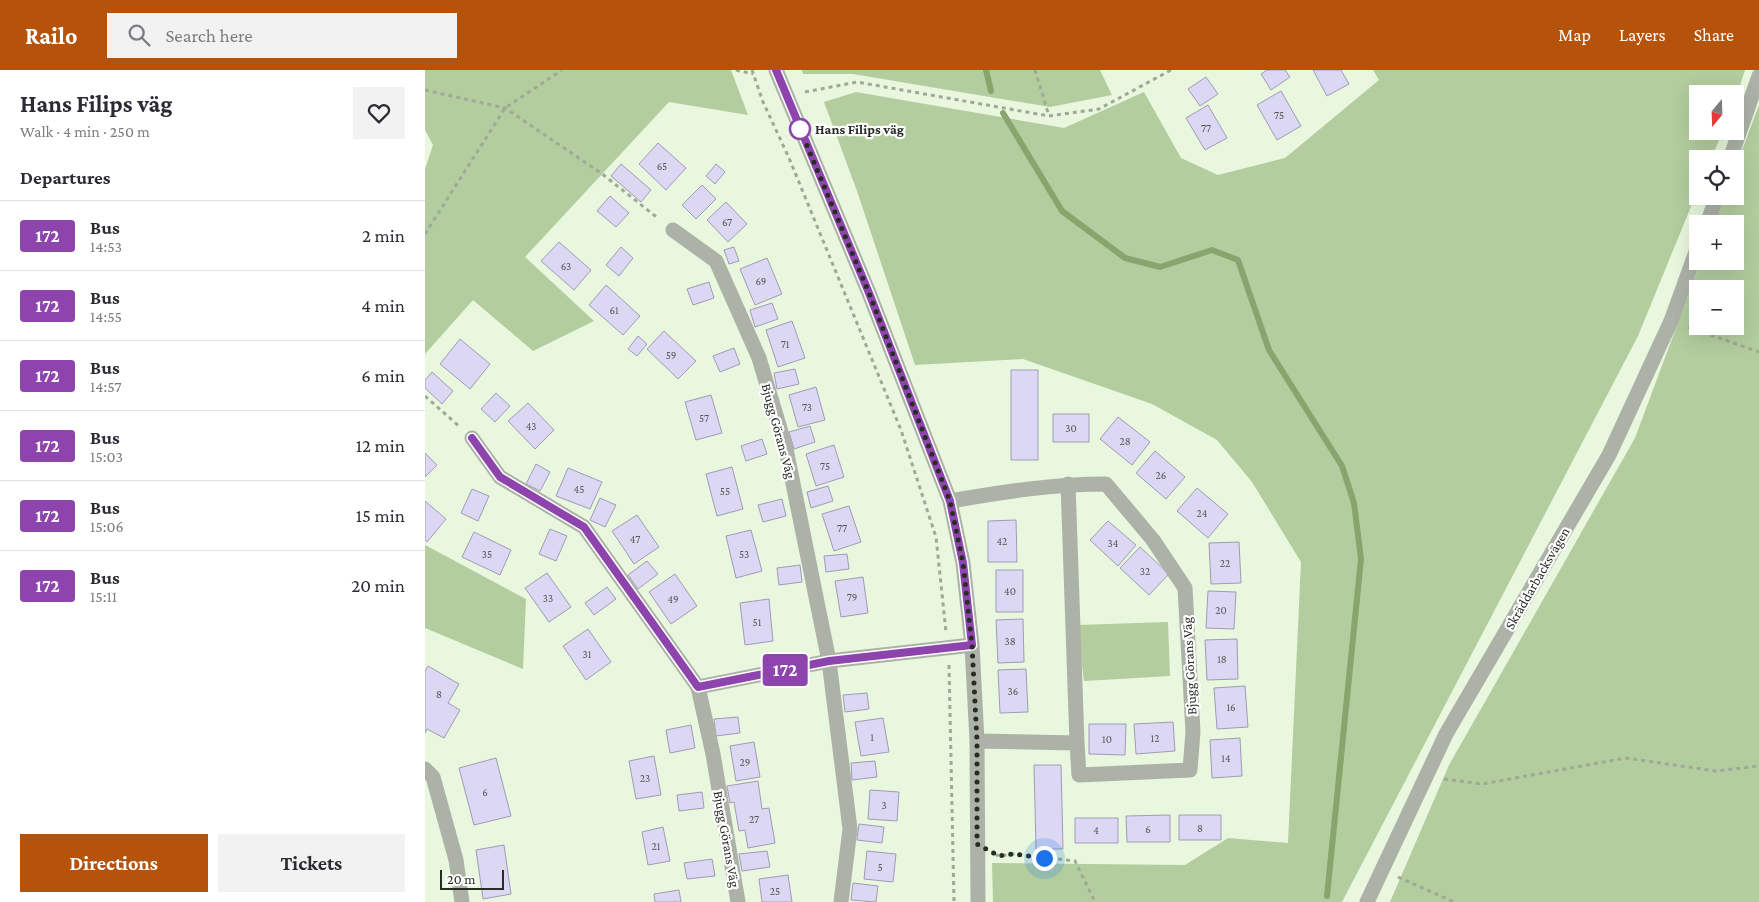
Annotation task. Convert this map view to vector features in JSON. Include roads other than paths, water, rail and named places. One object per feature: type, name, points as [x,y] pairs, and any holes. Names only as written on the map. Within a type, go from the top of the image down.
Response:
[{"type":"street","points":[[776,70],[869,293],[950,501],[963,563],[972,645],[977,741],[978,902]]},
{"type":"street","points":[[1733,150],[1759,76]]},
{"type":"street","name":"Bjugg Görans Väg","points":[[673,230],[717,261],[759,358],[786,449],[829,661],[850,829],[841,902]]},
{"type":"street","name":"Skräddarbacksvägen","points":[[1367,902],[1446,734],[1609,455],[1671,321],[1689,270]]},
{"type":"street","name":"Bjugg Görans Väg","points":[[472,438],[500,477],[584,527],[698,687],[713,754],[738,902]]},
{"type":"street","name":"Bjugg Görans Väg","points":[[950,501],[1068,484],[1106,484],[1153,540],[1185,588],[1193,732],[1190,770],[1079,774],[1068,484]]},
{"type":"street","points":[[698,687],[829,661],[972,645]]},
{"type":"street","points":[[977,741],[1077,743]]},
{"type":"street","points":[[425,768],[433,777],[451,841],[456,860],[462,902]]},
{"type":"waterway","points":[[986,70],[991,91]]},
{"type":"waterway","points":[[1003,113],[1062,211],[1125,258],[1160,267],[1212,250],[1238,260],[1269,350],[1342,466],[1354,503],[1361,559],[1327,896]]},
{"type":"place","name":"Hans Filips väg","points":[[800,129]]}]
